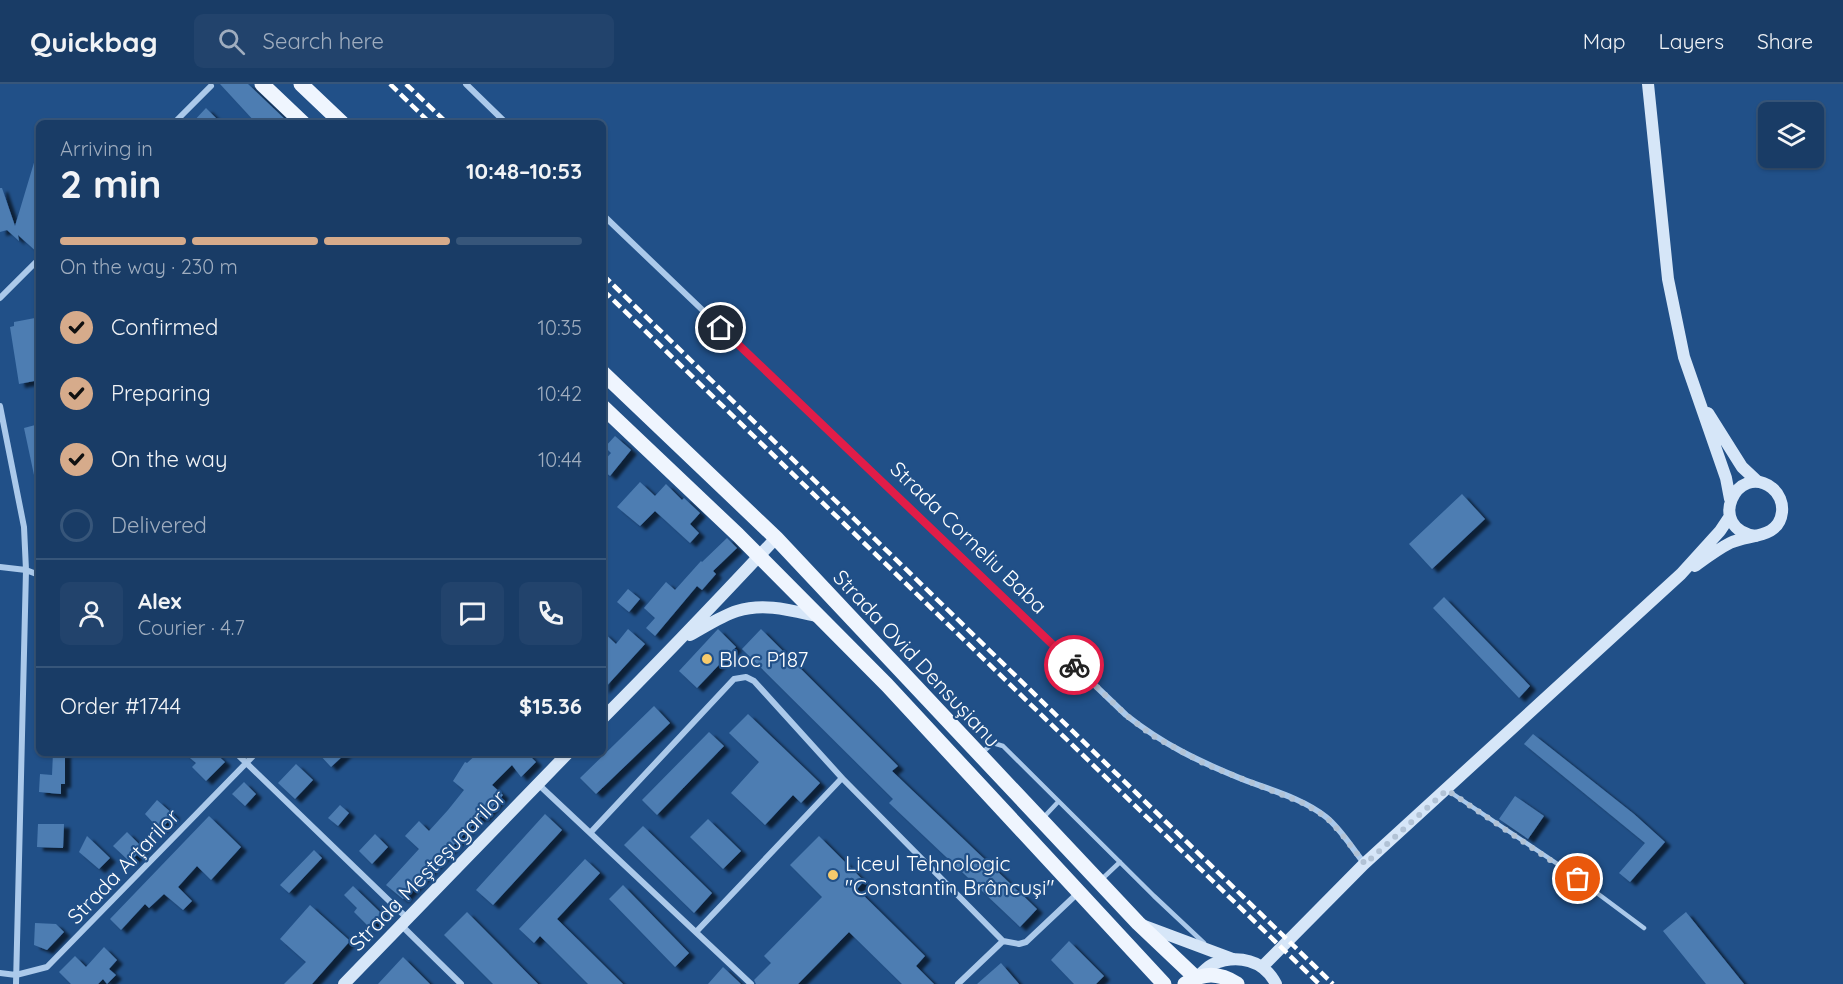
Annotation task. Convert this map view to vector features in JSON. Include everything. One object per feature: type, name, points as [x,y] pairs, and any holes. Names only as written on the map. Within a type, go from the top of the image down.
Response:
[{"type":"main road","points":[[262,84],[300,120]]},
{"type":"main road","points":[[301,84],[339,120]]},
{"type":"main road","points":[[1648,84],[1668,279],[1684,357],[1726,478],[1730,516],[1740,531],[1756,536]]},
{"type":"main road","name":"Strada Ovid Densușianu","points":[[606,376],[776,538],[1193,979]]},
{"type":"main road","points":[[1698,397],[1742,466],[1758,482]]},
{"type":"main road","name":"Strada Ovid Densușianu","points":[[606,410],[821,617],[934,734],[1164,984]]},
{"type":"main road","points":[[1681,574],[1731,543],[1773,530],[1782,514],[1780,497],[1767,484],[1758,482],[1741,486],[1730,499]]},
{"type":"main road","points":[[1138,923],[1233,959],[1270,977],[1365,864],[1681,574],[1720,531],[1730,516]]},
{"type":"main road","points":[[606,715],[683,638],[776,538]]},
{"type":"main road","name":"Strada Ovid Densușianu","points":[[683,638],[734,611],[753,607],[774,607],[821,617]]},
{"type":"main road","name":"Strada Meșteșugarilor","points":[[344,984],[565,756]]},
{"type":"main road","points":[[1193,979],[1211,965],[1233,959]]},
{"type":"main road","points":[[1193,979],[1219,975],[1237,984]]},
{"type":"street","points":[[466,84],[503,120]]},
{"type":"street","points":[[177,120],[211,86]]},
{"type":"street","name":"Strada Corneliu Baba","points":[[606,218],[1126,715],[1153,736],[1194,759],[1310,807],[1326,817],[1365,864]]},
{"type":"street","points":[[0,298],[36,262]]},
{"type":"street","points":[[0,406],[24,527],[26,570],[16,984]]},
{"type":"street","points":[[0,567],[26,570],[36,574]]},
{"type":"street","points":[[591,832],[734,678],[746,677],[754,681],[842,778],[1003,941],[1019,944],[1026,942],[1080,892]]},
{"type":"street","points":[[239,756],[404,922],[461,984]]},
{"type":"street","name":"Strada Arțarilor","points":[[0,973],[16,975],[47,967],[253,756]]},
{"type":"street","points":[[696,932],[842,778]]},
{"type":"street","points":[[538,783],[751,984]]},
{"type":"street","points":[[958,984],[1003,941]]},
{"type":"lane","points":[[980,755],[990,745],[1000,744],[1213,951]]},
{"type":"lane","points":[[1447,790],[1562,867],[1644,928]]},
{"type":"lane","points":[[1041,820],[1058,802]]},
{"type":"lane","points":[[1099,882],[1120,862]]},
{"type":"building","points":[[220,84],[248,84],[286,120],[253,120]]},
{"type":"building","points":[[206,108],[218,120],[195,120]]},
{"type":"building","points":[[36,156],[36,251],[18,235],[19,241],[7,230],[0,232],[0,188],[2,188],[15,226]]},
{"type":"building","points":[[35,318],[36,381],[19,384],[10,327],[14,326],[14,322]]},
{"type":"building","points":[[36,425],[36,475],[34,475],[24,428]]},
{"type":"building","points":[[615,436],[631,450],[610,476],[606,473],[606,459],[611,453],[606,446]]},
{"type":"building","points":[[640,482],[655,496],[666,484],[700,513],[690,524],[699,533],[690,543],[655,511],[640,526],[617,507]]},
{"type":"building","points":[[1462,494],[1485,519],[1432,569],[1409,544]]},
{"type":"building","points":[[727,538],[737,548],[713,571],[716,574],[702,590],[697,586],[655,636],[646,628],[655,618],[644,608],[666,582],[675,590],[701,561]]},
{"type":"building","points":[[628,589],[640,599],[629,612],[617,602]]},
{"type":"building","points":[[1444,597],[1530,686],[1519,698],[1433,608]]},
{"type":"building","points":[[628,629],[645,644],[606,687],[606,635],[616,644]]},
{"type":"building","name":"Bloc P187","points":[[718,629],[736,647],[697,688],[679,671]]},
{"type":"building","points":[[761,629],[898,766],[892,771],[1037,909],[1020,927],[889,803],[893,799],[742,649]]},
{"type":"building","points":[[654,706],[670,723],[596,794],[580,778],[603,756],[606,756],[606,753]]},
{"type":"building","points":[[748,714],[820,783],[801,803],[793,795],[765,825],[731,793],[759,762],[729,733]]},
{"type":"building","points":[[709,732],[724,746],[657,815],[642,800]]},
{"type":"building","points":[[1533,734],[1634,814],[1665,842],[1630,882],[1619,873],[1645,843],[1524,744]]},
{"type":"building","points":[[53,756],[65,756],[65,784],[61,784],[61,794],[39,792],[40,774],[52,775]]},
{"type":"building","points":[[188,756],[218,756],[225,762],[206,781],[192,767],[196,763]]},
{"type":"building","points":[[321,756],[343,756],[331,767]]},
{"type":"building","points":[[475,756],[530,756],[536,762],[521,777],[512,765],[492,785],[503,795],[403,899],[386,885],[419,849],[405,836],[419,821],[429,831],[448,810],[464,790],[453,781],[465,762],[467,763]]},
{"type":"building","points":[[296,764],[313,780],[295,799],[278,783]]},
{"type":"building","points":[[244,782],[256,794],[245,806],[232,794]]},
{"type":"building","points":[[1515,796],[1544,816],[1528,839],[1499,819]]},
{"type":"building","points":[[157,800],[174,815],[160,830],[145,814]]},
{"type":"building","points":[[340,805],[349,813],[338,826],[328,818]]},
{"type":"building","points":[[545,814],[562,830],[493,905],[476,890]]},
{"type":"building","points":[[209,816],[241,847],[211,880],[197,866],[178,887],[192,901],[183,910],[164,894],[149,908],[145,904],[121,930],[110,919]]},
{"type":"building","points":[[708,819],[741,851],[723,869],[690,837]]},
{"type":"building","points":[[38,824],[64,824],[63,848],[37,847]]},
{"type":"building","points":[[643,826],[712,893],[694,913],[624,845]]},
{"type":"building","points":[[127,832],[143,848],[130,862],[113,846]]},
{"type":"building","points":[[375,834],[388,847],[372,864],[359,851]]},
{"type":"building","points":[[87,836],[110,858],[99,869],[79,852]]},
{"type":"building","points":[[819,836],[864,881],[857,889],[925,956],[916,966],[934,984],[902,984],[849,932],[798,984],[756,984],[754,980],[771,963],[764,956],[822,897],[790,865]]},
{"type":"building","points":[[314,850],[322,858],[289,893],[280,885]]},
{"type":"building","points":[[585,859],[600,873],[557,919],[623,984],[588,984],[540,936],[534,943],[519,929]]},
{"type":"building","points":[[623,885],[689,953],[675,967],[609,899]]},
{"type":"building","points":[[353,886],[383,915],[370,928],[354,912],[357,908],[344,895]]},
{"type":"building","points":[[310,905],[350,941],[312,984],[284,984],[306,962],[280,939]]},
{"type":"building","points":[[467,912],[538,984],[493,984],[444,935]]},
{"type":"building","points":[[1686,912],[1744,984],[1706,984],[1663,931]]},
{"type":"building","points":[[35,923],[56,924],[64,932],[47,950],[34,945]]},
{"type":"building","points":[[1069,941],[1104,976],[1096,984],[1074,984],[1051,960]]},
{"type":"building","points":[[104,947],[117,960],[109,969],[116,975],[107,984],[103,979],[98,984],[71,984],[59,972],[75,956],[86,967]]},
{"type":"building","points":[[403,957],[430,984],[378,984]]},
{"type":"building","points":[[1001,963],[1019,984],[977,984]]},
{"type":"building","points":[[723,967],[741,984],[708,984]]},
{"type":"railway","points":[[390,84],[427,120]]},
{"type":"railway","points":[[406,84],[444,120]]},
{"type":"railway","points":[[606,278],[1333,984]]},
{"type":"railway","points":[[606,293],[1319,984]]},
{"type":"way so far","points":[[1074,665],[1126,715],[1153,736],[1205,764],[1303,803],[1326,817],[1365,864],[1447,790],[1578,879]]},
{"type":"place","name":"Bloc P187","points":[[707,659]]},
{"type":"place","name":"Liceul Tehnologic \"Constantin Brâncuși\"","points":[[833,875]]},
{"type":"route","points":[[721,328],[1074,665]]}]
